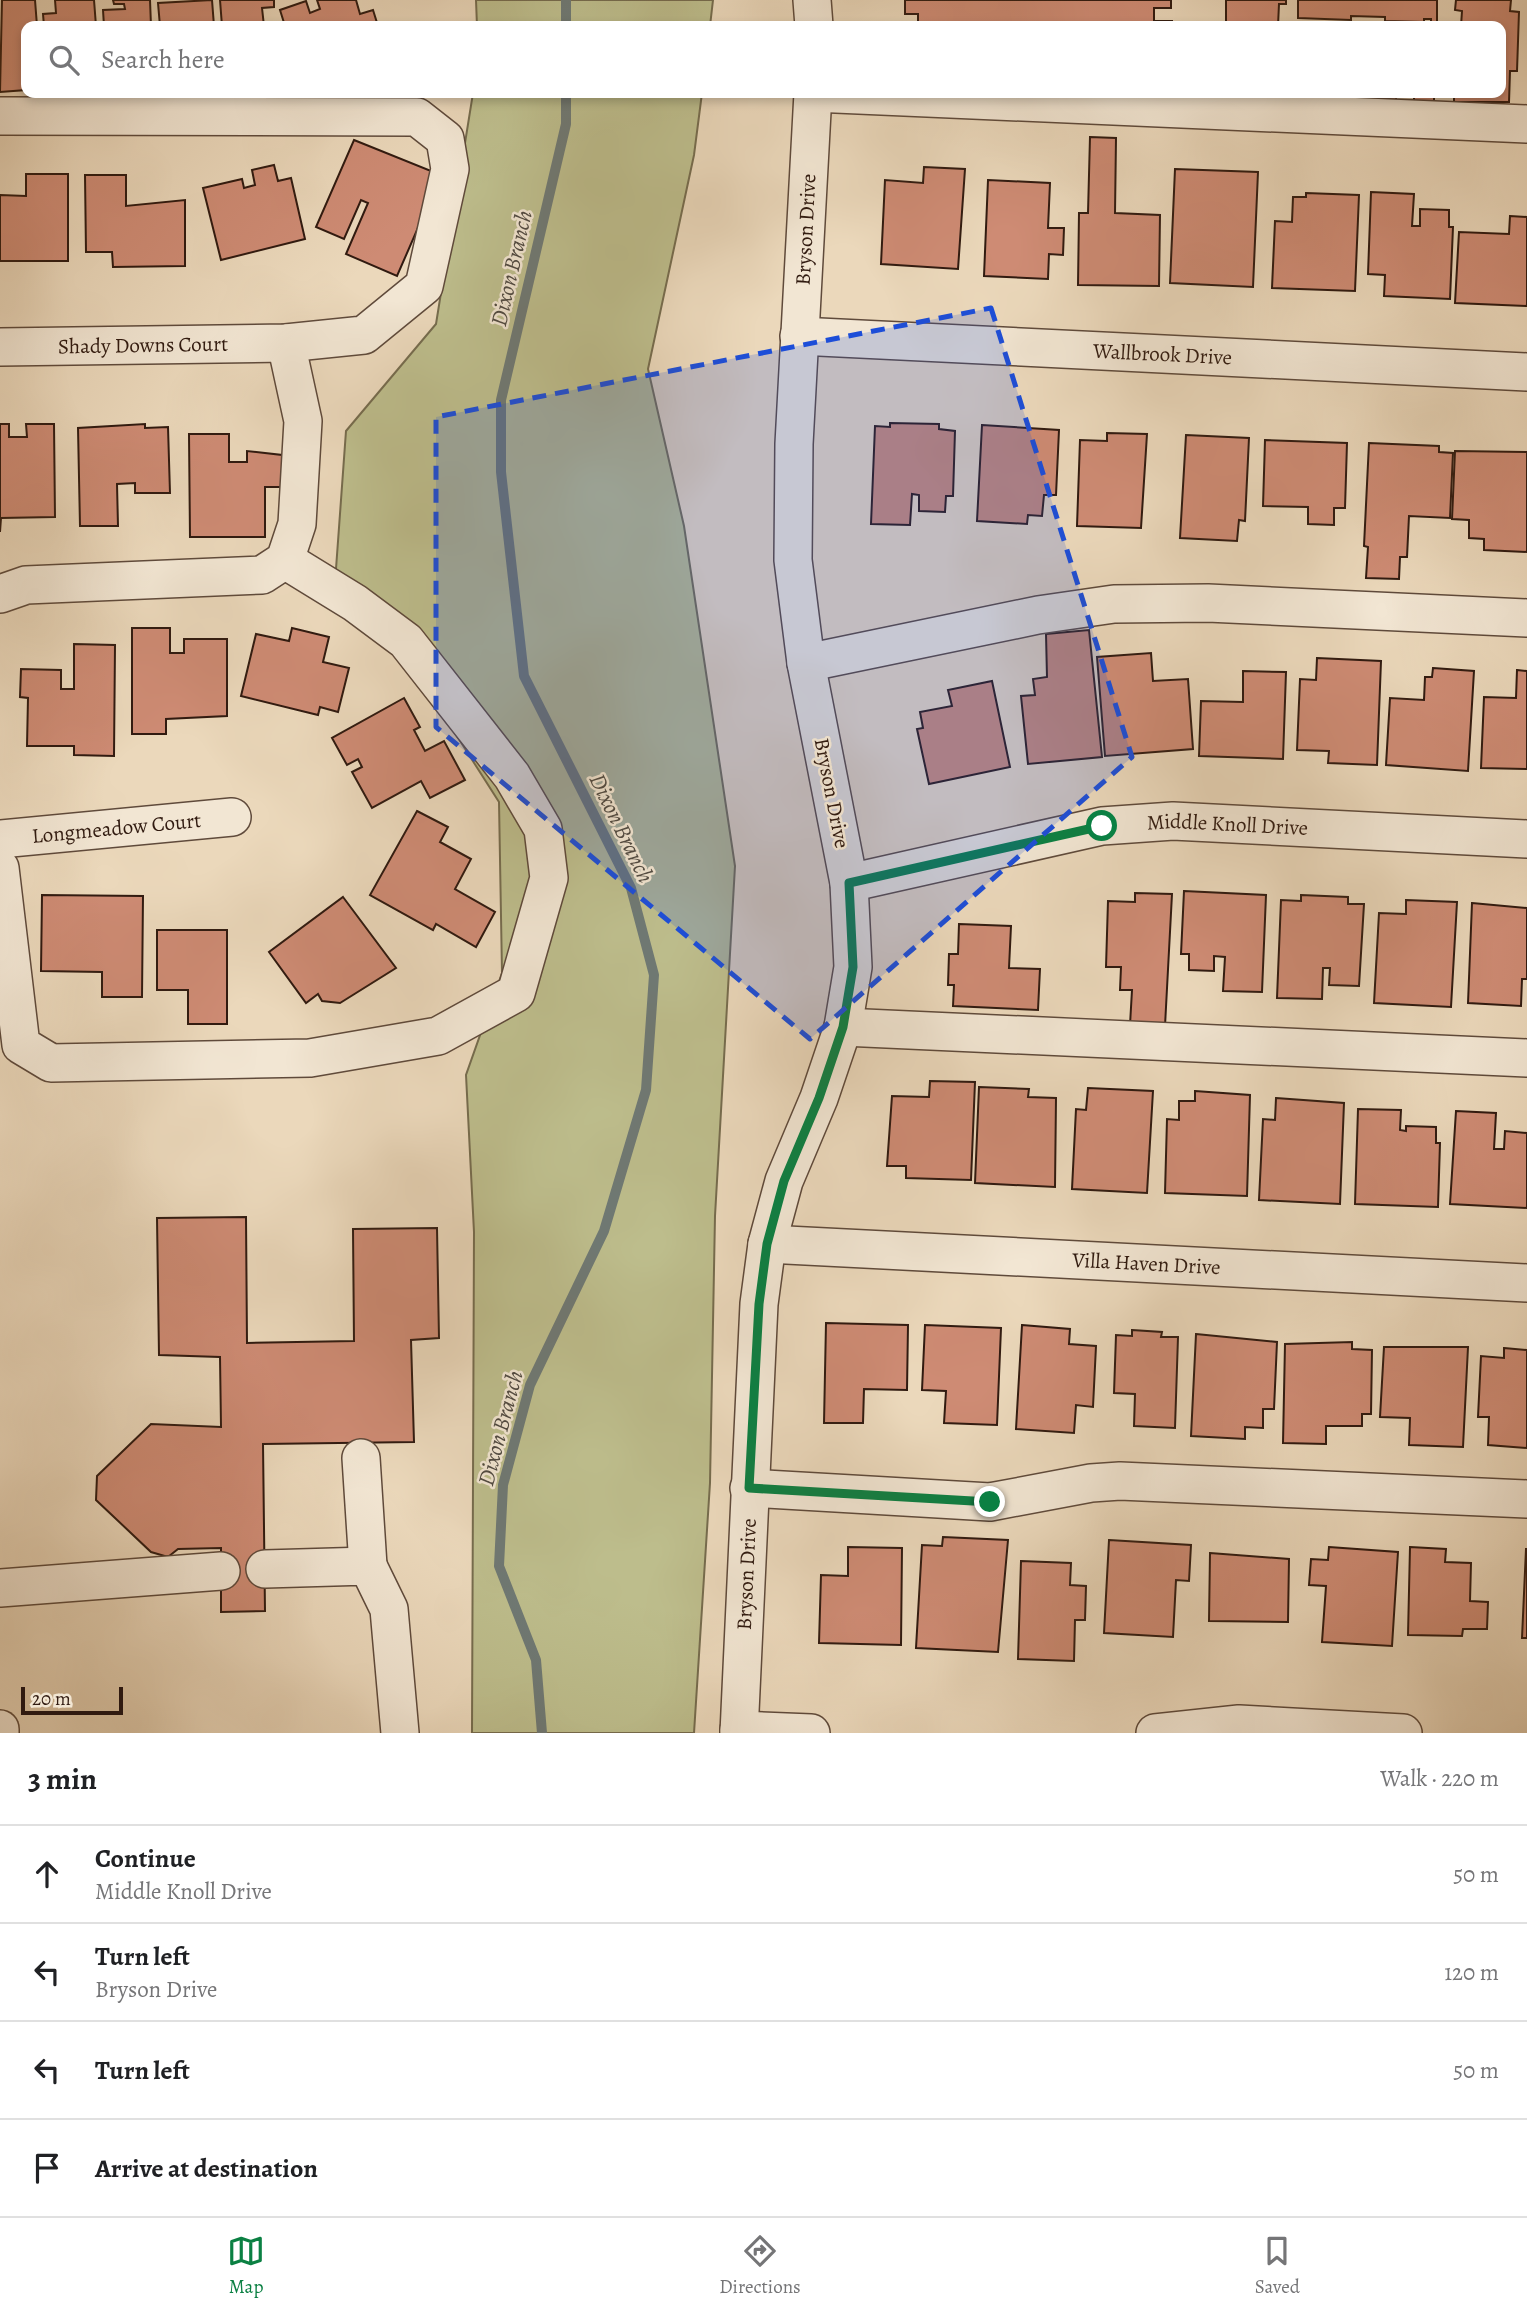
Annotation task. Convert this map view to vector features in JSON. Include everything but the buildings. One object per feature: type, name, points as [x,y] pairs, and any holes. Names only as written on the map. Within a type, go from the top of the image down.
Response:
[{"type":"street","points":[[812,0],[814,21]]},
{"type":"street","name":"Bryson Drive","points":[[739,1731],[759,1304],[767,1244],[784,1181],[819,1098],[843,1027],[853,967],[849,883],[806,663],[793,560],[799,336],[813,98]]},
{"type":"street","points":[[928,98],[1527,124]]},
{"type":"street","name":"Shady Downs Court","points":[[0,116],[417,117],[445,139],[450,170],[424,286],[364,335],[286,343],[0,347]]},
{"type":"street","name":"Wallbrook Drive","points":[[799,336],[1527,372]]},
{"type":"street","points":[[0,594],[26,585],[262,575],[285,560],[297,524],[303,421],[286,343]]},
{"type":"street","points":[[0,869],[21,1045],[51,1063],[310,1058],[438,1035],[516,993],[549,878],[543,829],[512,776],[406,641],[355,603],[285,560]]},
{"type":"street","points":[[806,663],[1038,615],[1114,604],[1208,603],[1527,618]]},
{"type":"street","name":"Longmeadow Court","points":[[0,839],[232,817]]},
{"type":"street","name":"Middle Knoll Drive","points":[[849,883],[1114,825],[1172,821],[1527,839]]},
{"type":"street","points":[[843,1027],[1527,1058]]},
{"type":"street","name":"Villa Haven Drive","points":[[767,1244],[1527,1283]]},
{"type":"street","points":[[361,1458],[368,1566],[389,1609],[400,1733]]},
{"type":"street","points":[[749,1488],[990,1502],[1091,1483],[1120,1482],[1527,1499]]},
{"type":"street","points":[[265,1569],[368,1566]]},
{"type":"street","points":[[0,1588],[221,1571]]},
{"type":"street","points":[[1155,1733],[1239,1724],[1402,1733]]},
{"type":"street","points":[[739,1731],[811,1733]]},
{"type":"highlighted area","points":[[991,308],[1132,757],[810,1039],[436,727],[436,417]]},
{"type":"green space","points":[[476,0],[713,0],[711,21],[477,21]]},
{"type":"green space","points":[[472,98],[701,98],[694,155],[648,369],[684,526],[735,866],[715,1216],[710,1483],[694,1733],[472,1733],[474,1232],[466,1075],[502,973],[499,802],[418,675],[336,569],[346,431],[436,324]]},
{"type":"waterway","name":"Dixon Branch","points":[[566,0],[566,21]]},
{"type":"waterway","name":"Dixon Branch","points":[[542,1733],[536,1660],[499,1566],[503,1485],[530,1385],[604,1231],[646,1090],[654,975],[631,888],[524,676],[501,472],[501,400],[566,124],[566,98]]},
{"type":"route","points":[[990,1502],[749,1488],[759,1304],[767,1244],[784,1181],[819,1098],[843,1027],[853,967],[849,883],[1102,826]]}]
